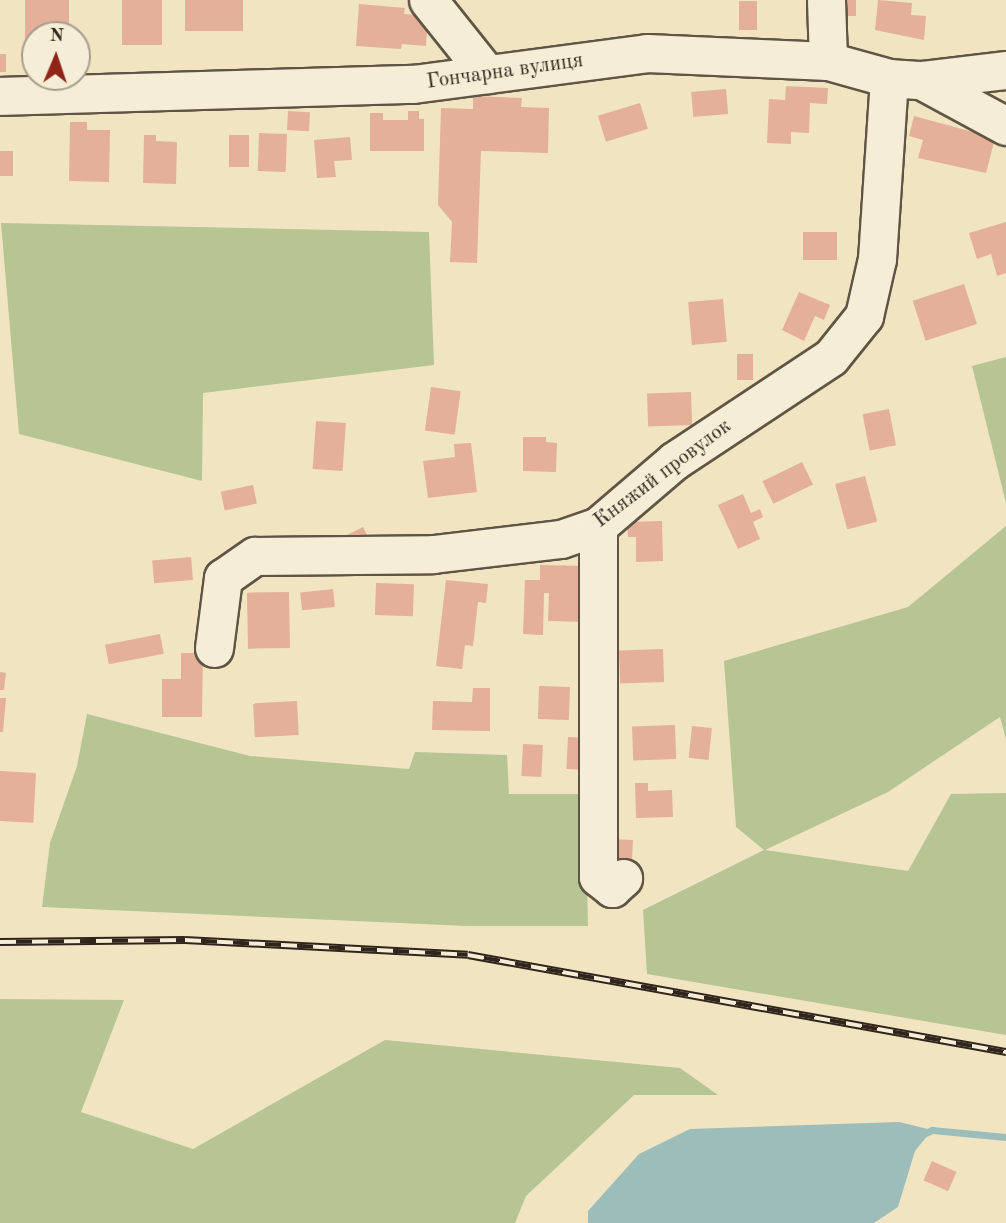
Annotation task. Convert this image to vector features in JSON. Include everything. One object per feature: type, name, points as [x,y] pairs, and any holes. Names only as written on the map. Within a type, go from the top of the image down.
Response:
[{"type":"street","points":[[428,0],[486,74]]},
{"type":"street","points":[[826,0],[828,61]]},
{"type":"street","name":"Гончарна вулиця","points":[[0,96],[413,84],[648,53],[828,61],[905,79],[1006,69]]},
{"type":"street","points":[[905,79],[1006,126]]},
{"type":"street","name":"Княжий провулок","points":[[214,648],[222,578],[255,556],[433,554],[561,539],[598,526],[674,461],[831,357],[864,316],[877,259],[905,79]]},
{"type":"street","points":[[598,526],[598,877],[612,888],[623,878]]},
{"type":"green space","points":[[1,223],[429,232],[434,365],[203,393],[202,481],[19,434]]},
{"type":"green space","points":[[1006,357],[1006,503],[972,366]]},
{"type":"green space","points":[[1006,526],[1006,739],[1000,717],[888,792],[765,850],[908,871],[951,794],[1006,793],[1006,1035],[647,974],[643,910],[764,850],[736,827],[724,661],[908,607]]},
{"type":"green space","points":[[87,714],[250,756],[409,769],[415,752],[507,755],[509,794],[585,794],[588,926],[467,926],[42,907],[50,843],[77,766]]},
{"type":"green space","points":[[0,999],[124,1000],[81,1112],[193,1149],[385,1040],[680,1068],[718,1095],[634,1095],[526,1196],[515,1223],[0,1223]]},
{"type":"water","points":[[899,1122],[932,1130],[915,1151],[898,1207],[874,1223],[588,1223],[588,1211],[639,1154],[690,1129]]},
{"type":"building","points":[[25,0],[69,0],[69,21],[25,21]]},
{"type":"building","points":[[122,0],[162,0],[162,45],[122,45]]},
{"type":"building","points":[[185,0],[243,0],[243,31],[185,31]]},
{"type":"building","points":[[837,0],[856,0],[856,16],[837,16]]},
{"type":"building","points":[[878,0],[912,3],[911,15],[926,16],[924,40],[875,30]]},
{"type":"building","points":[[739,1],[757,1],[757,30],[739,30]]},
{"type":"building","points":[[359,4],[405,8],[404,14],[428,16],[426,46],[402,44],[401,49],[356,46]]},
{"type":"building","points":[[0,54],[6,54],[6,72],[0,72]]},
{"type":"building","points":[[786,86],[828,88],[827,104],[810,103],[809,133],[791,132],[791,144],[767,143],[769,99],[785,100]]},
{"type":"building","points":[[726,89],[728,114],[693,117],[691,92]]},
{"type":"building","points":[[473,96],[522,98],[521,107],[549,108],[548,153],[481,151],[477,263],[450,262],[452,222],[438,205],[441,108],[473,109]]},
{"type":"building","points":[[640,103],[648,129],[606,142],[598,116]]},
{"type":"building","points":[[288,111],[310,112],[309,131],[287,130]]},
{"type":"building","points":[[408,111],[419,111],[419,119],[424,119],[424,151],[370,151],[370,113],[383,113],[383,120],[408,120]]},
{"type":"building","points":[[914,116],[995,138],[986,173],[918,158],[923,140],[909,136]]},
{"type":"building","points":[[70,122],[87,122],[87,130],[110,130],[109,182],[69,181]]},
{"type":"building","points":[[259,133],[287,134],[286,172],[258,171]]},
{"type":"building","points":[[144,135],[156,135],[156,141],[177,142],[176,184],[143,183]]},
{"type":"building","points":[[229,135],[249,135],[249,167],[229,167]]},
{"type":"building","points":[[350,137],[352,160],[334,161],[336,177],[317,178],[314,140]]},
{"type":"building","points":[[0,151],[13,151],[13,176],[0,176]]},
{"type":"building","points":[[1006,222],[1006,273],[997,276],[991,254],[977,259],[969,233]]},
{"type":"building","points":[[803,232],[837,232],[837,260],[803,260]]},
{"type":"building","points":[[964,284],[977,324],[926,341],[913,301]]},
{"type":"building","points":[[799,292],[830,305],[824,320],[815,316],[804,341],[782,330]]},
{"type":"building","points":[[723,299],[727,342],[692,345],[688,302]]},
{"type":"building","points":[[737,354],[753,354],[753,380],[737,380]]},
{"type":"building","points":[[431,387],[461,391],[455,435],[425,431]]},
{"type":"building","points":[[691,392],[692,425],[648,427],[647,394]]},
{"type":"building","points":[[889,409],[896,445],[870,450],[862,414]]},
{"type":"building","points":[[316,421],[346,423],[343,471],[313,469]]},
{"type":"building","points":[[523,437],[546,437],[546,442],[557,443],[556,472],[523,471]]},
{"type":"building","points":[[471,443],[477,492],[428,498],[423,461],[455,457],[454,444]]},
{"type":"building","points":[[802,462],[813,484],[773,504],[762,481]]},
{"type":"building","points":[[865,476],[877,521],[847,529],[835,484]]},
{"type":"building","points":[[253,485],[257,504],[225,510],[221,492]]},
{"type":"building","points":[[743,494],[751,513],[760,509],[763,517],[753,522],[760,539],[738,549],[718,505]]},
{"type":"building","points":[[662,521],[663,561],[636,562],[636,537],[628,537],[627,522]]},
{"type":"building","points":[[363,527],[369,539],[339,539]]},
{"type":"building","points":[[191,557],[193,580],[154,583],[152,560]]},
{"type":"building","points":[[540,565],[590,566],[589,622],[548,621],[549,593],[544,593],[543,635],[523,634],[525,580],[540,580]]},
{"type":"building","points":[[446,580],[488,584],[486,603],[478,602],[473,646],[465,645],[462,669],[436,666]]},
{"type":"building","points":[[376,583],[414,584],[413,616],[375,615]]},
{"type":"building","points":[[333,589],[335,607],[302,610],[300,592]]},
{"type":"building","points":[[289,592],[290,648],[248,649],[247,593]]},
{"type":"building","points":[[160,634],[164,654],[109,664],[105,645]]},
{"type":"building","points":[[663,649],[664,682],[620,684],[619,651]]},
{"type":"building","points":[[181,653],[203,653],[202,717],[162,717],[162,679],[181,679]]},
{"type":"building","points":[[0,672],[6,673],[4,690],[0,690]]},
{"type":"building","points":[[539,686],[570,687],[569,720],[538,719]]},
{"type":"building","points":[[473,688],[490,688],[490,731],[432,730],[433,701],[472,702]]},
{"type":"building","points":[[0,698],[6,698],[3,732],[0,732]]},
{"type":"building","points":[[297,701],[299,735],[255,737],[253,703]]},
{"type":"building","points":[[675,725],[676,759],[633,760],[632,727]]},
{"type":"building","points":[[692,726],[712,728],[709,760],[689,758]]},
{"type":"building","points":[[568,737],[588,738],[586,770],[566,769]]},
{"type":"building","points":[[523,744],[543,745],[541,777],[521,776]]},
{"type":"building","points":[[0,771],[36,773],[33,823],[0,821]]},
{"type":"building","points":[[635,783],[648,783],[648,791],[672,790],[673,817],[636,818]]},
{"type":"building","points":[[613,839],[633,840],[631,872],[611,871]]},
{"type":"building","points":[[932,1161],[957,1172],[948,1191],[923,1180]]},
{"type":"waterway","points":[[924,1134],[932,1130],[1006,1137]]},
{"type":"railway","points":[[0,942],[185,940],[468,955],[1006,1052]]}]
